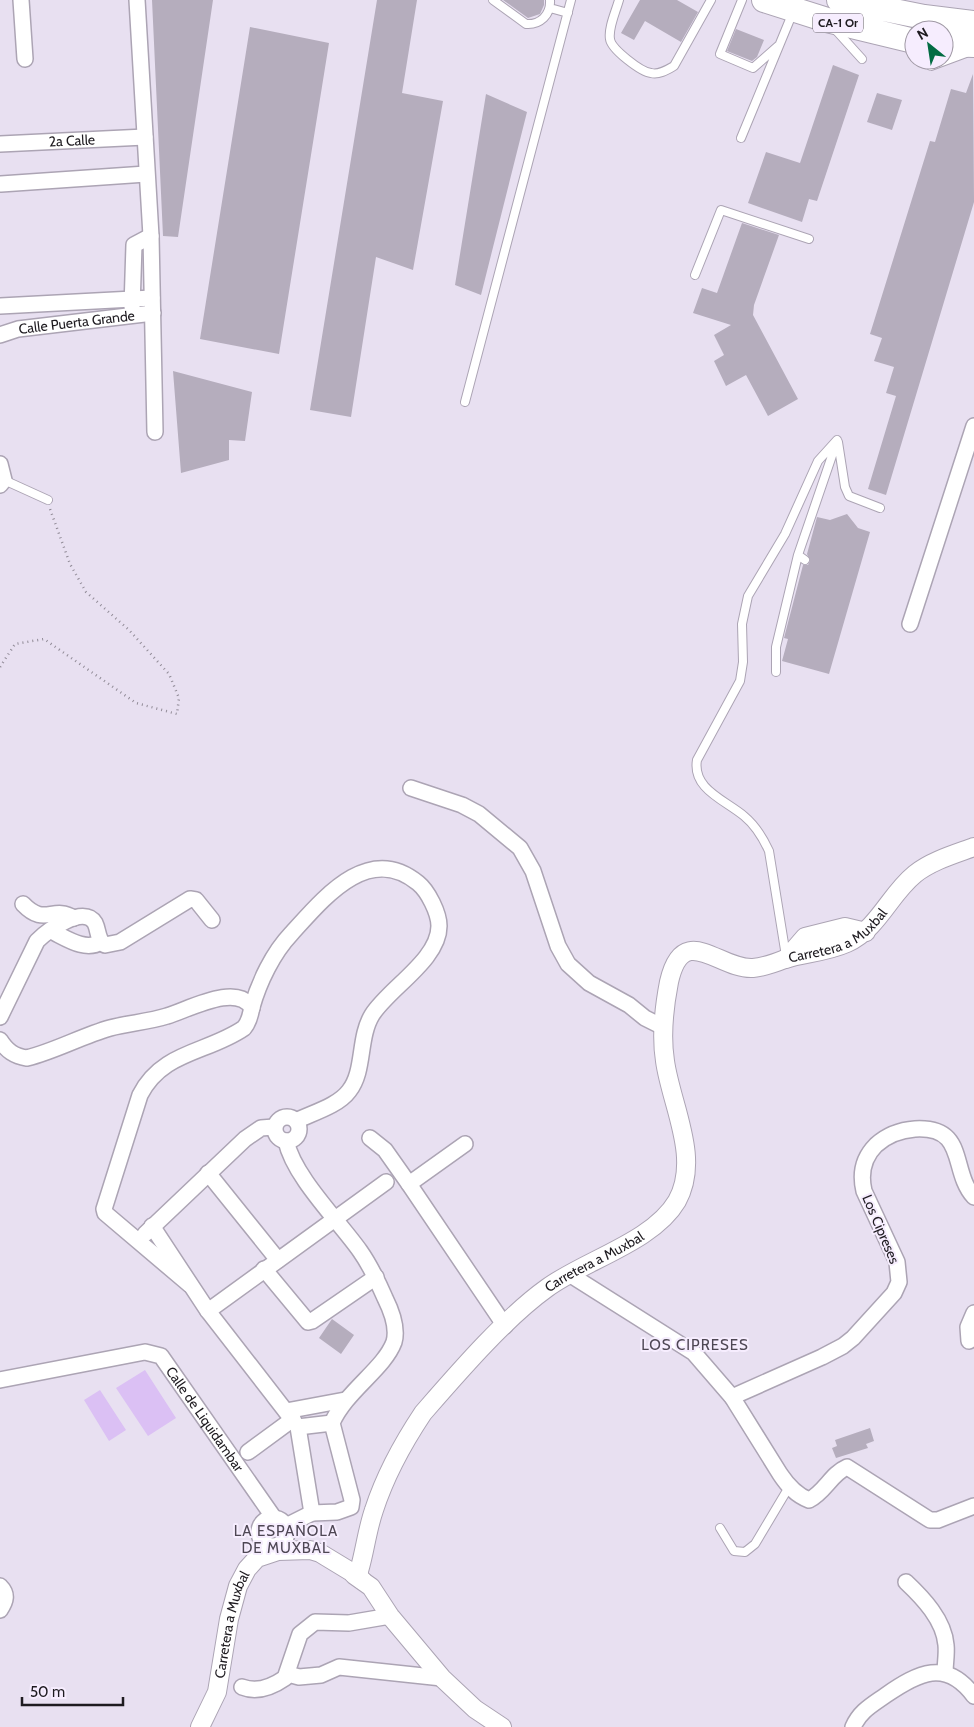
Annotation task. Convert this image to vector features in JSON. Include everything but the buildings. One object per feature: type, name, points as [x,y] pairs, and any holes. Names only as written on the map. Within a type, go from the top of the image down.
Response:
[{"type":"highway","name":"CA-1 Or","points":[[764,0],[794,10],[833,10],[974,23]]},
{"type":"highway","name":"CA-1 Or","points":[[833,10],[904,37]]},
{"type":"highway","points":[[954,44],[974,45]]},
{"type":"street","points":[[21,0],[25,58]]},
{"type":"street","points":[[137,0],[151,236],[155,432]]},
{"type":"street","name":"2a Calle","points":[[0,144],[145,137]]},
{"type":"street","points":[[1,184],[146,174]]},
{"type":"street","points":[[132,316],[131,298],[134,245],[151,236]]},
{"type":"street","name":"Calle Puerta Grande","points":[[0,306],[152,298]]},
{"type":"street","name":"Calle Puerta Grande","points":[[0,335],[18,329],[154,313]]},
{"type":"street","points":[[910,624],[974,426]]},
{"type":"street","points":[[0,464],[2,482]]},
{"type":"street","points":[[411,788],[462,805],[479,814],[520,848],[534,872],[558,946],[568,964],[589,983],[629,1005],[645,1018],[663,1027]]},
{"type":"street","name":"Carretera a Muxbal","points":[[200,1727],[217,1692],[228,1619],[238,1586],[247,1569],[262,1550],[299,1549],[320,1553],[356,1574],[373,1512],[383,1486],[410,1433],[436,1398],[533,1299],[575,1277],[636,1238],[664,1218],[677,1200],[685,1179],[686,1155],[665,1060],[663,1027],[670,980],[679,957],[693,951],[716,956],[741,967],[754,968],[847,943],[866,932],[916,873],[941,860],[974,847]]},
{"type":"street","points":[[190,1285],[105,1213],[104,1209],[140,1095],[148,1080],[156,1072],[244,1028],[248,1023],[252,1008],[271,962],[289,936],[334,891],[352,877],[367,869],[377,867],[400,872],[423,886],[438,919],[439,927],[433,946],[425,959],[404,978],[371,1016],[350,1090],[339,1100],[296,1121]]},
{"type":"street","points":[[51,931],[84,946],[91,947],[101,942],[111,945],[120,942],[190,899],[196,900],[212,920]]},
{"type":"street","points":[[23,904],[36,915],[44,917],[67,914],[74,918]]},
{"type":"street","points":[[0,1017],[37,942],[51,931],[74,918],[82,915],[89,916],[94,922],[101,942]]},
{"type":"street","points":[[0,1040],[17,1057],[27,1058],[110,1028],[166,1017],[215,999],[237,998],[248,1003],[252,1008]]},
{"type":"street","points":[[274,1127],[283,1117],[288,1116],[296,1121],[299,1126],[298,1134],[286,1141]]},
{"type":"street","points":[[138,1241],[208,1173],[254,1132],[266,1126],[274,1127]]},
{"type":"street","points":[[274,1127],[277,1136],[286,1141],[293,1161],[361,1252],[376,1277],[390,1309],[395,1336],[388,1353],[345,1400],[332,1423],[352,1504],[348,1510],[312,1513],[282,1527]]},
{"type":"street","name":"Los Cipreses","points":[[732,1396],[843,1346],[894,1293],[899,1282],[897,1262],[864,1191],[862,1181],[862,1170],[874,1146],[886,1137],[914,1129],[933,1131],[944,1136],[957,1152],[964,1185],[974,1197]]},
{"type":"street","points":[[370,1138],[384,1150],[409,1184],[505,1326]]},
{"type":"street","points":[[409,1184],[465,1144]]},
{"type":"street","points":[[208,1173],[278,1260]]},
{"type":"street","points":[[208,1311],[386,1182]]},
{"type":"street","points":[[152,1226],[208,1311],[292,1419],[312,1513]]},
{"type":"street","points":[[264,1269],[308,1322],[376,1277]]},
{"type":"street","points":[[575,1277],[694,1353],[732,1396],[789,1487],[801,1497],[809,1500],[818,1495],[839,1471],[847,1467],[930,1520],[938,1520],[974,1506]]},
{"type":"street","points":[[968,1341],[968,1327],[974,1313]]},
{"type":"street","name":"Calle de Liquidambar","points":[[0,1380],[145,1352],[161,1356],[299,1549]]},
{"type":"street","points":[[248,1452],[292,1419],[345,1400]]},
{"type":"street","points":[[292,1419],[332,1423]]},
{"type":"street","points":[[266,1519],[282,1527],[279,1545],[262,1550],[259,1535],[260,1526],[266,1519]]},
{"type":"street","points":[[356,1574],[370,1588],[390,1616],[442,1678],[475,1709],[502,1727]]},
{"type":"street","points":[[906,1582],[923,1598],[939,1623],[946,1643],[945,1673]]},
{"type":"street","points":[[0,1586],[5,1591],[6,1600],[0,1610]]},
{"type":"street","points":[[242,1687],[256,1690],[271,1686],[289,1669],[300,1634],[315,1622],[349,1623],[390,1616]]},
{"type":"street","points":[[289,1669],[299,1676],[321,1675],[335,1668],[361,1668],[442,1678]]},
{"type":"street","points":[[854,1727],[861,1713],[913,1677],[923,1673],[945,1673],[955,1676],[965,1684],[974,1696]]},
{"type":"lane","points":[[493,0],[526,24],[539,23],[550,4],[568,13]]},
{"type":"lane","points":[[465,402],[571,0]]},
{"type":"lane","points":[[618,0],[609,38],[613,46],[636,66],[651,74],[663,72],[674,66],[711,0]]},
{"type":"lane","points":[[742,0],[720,54],[753,68],[780,45]]},
{"type":"lane","points":[[741,138],[794,10]]},
{"type":"lane","points":[[833,10],[862,59]]},
{"type":"lane","points":[[954,58],[974,51]]},
{"type":"lane","points":[[695,276],[720,210],[809,239]]},
{"type":"lane","points":[[837,440],[845,487],[850,496],[880,508]]},
{"type":"lane","points":[[776,672],[776,647],[837,440]]},
{"type":"lane","points":[[786,959],[769,851],[761,836],[746,817],[703,784],[698,777],[696,768],[697,760],[740,681],[743,662],[742,624],[748,596],[784,534],[818,461],[837,440]]},
{"type":"lane","points":[[2,482],[48,500]]},
{"type":"lane","points":[[720,1528],[734,1551],[746,1552],[756,1544],[789,1487]]},
{"type":"path","points":[[0,667],[15,644],[44,639],[136,703],[176,714],[179,698],[169,674],[129,630],[86,592],[70,564],[57,533],[48,500]]},
{"type":"shaded area","points":[[145,1370],[176,1418],[148,1436],[116,1388]]},
{"type":"shaded area","points":[[100,1390],[126,1430],[109,1441],[84,1400]]},
{"type":"district","name":"LOS CIPRESES","points":[[695,1345]]},
{"type":"district","name":"LA ESPAÑOLA DE MUXBAL","points":[[286,1540]]}]
